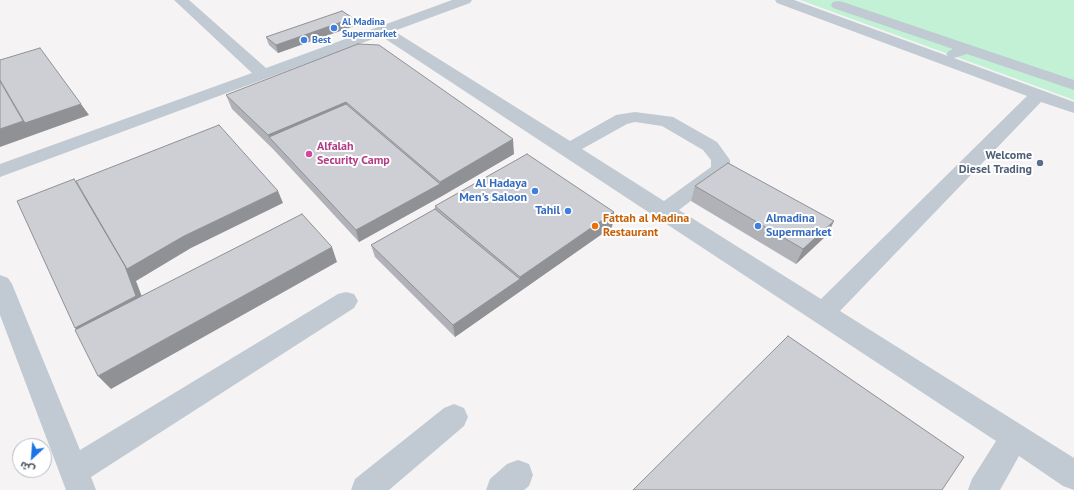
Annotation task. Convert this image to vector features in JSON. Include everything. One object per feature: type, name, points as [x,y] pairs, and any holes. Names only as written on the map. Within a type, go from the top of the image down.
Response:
[{"type":"street","points":[[181,0],[263,74]]},
{"type":"street","points":[[0,171],[465,0]]},
{"type":"street","points":[[792,2],[1074,108]]},
{"type":"street","points":[[831,2],[1074,85]]},
{"type":"street","points":[[382,30],[1074,475]]},
{"type":"street","points":[[941,58],[967,49]]},
{"type":"street","points":[[823,313],[1038,95]]},
{"type":"street","points":[[568,150],[622,119],[634,117],[667,121],[710,146],[721,160],[720,169],[664,211]]},
{"type":"street","points":[[2,295],[77,480],[346,301]]},
{"type":"street","points":[[366,490],[454,417]]},
{"type":"street","points":[[983,490],[1015,436]]},
{"type":"green space","points":[[800,0],[1074,0],[1074,100],[1003,74]]},
{"type":"building","points":[[342,11],[353,18],[276,45],[266,37]]},
{"type":"building","points":[[358,44],[379,45],[513,139],[440,182],[346,102],[268,135],[226,95]]},
{"type":"building","points":[[40,48],[81,104],[25,123],[0,80],[0,60]]},
{"type":"building","points":[[0,81],[23,121],[0,129]]},
{"type":"building","points":[[346,104],[440,184],[356,230],[269,137]]},
{"type":"building","points":[[219,125],[278,191],[184,236],[127,269],[76,181]]},
{"type":"building","points":[[527,154],[614,212],[520,277],[435,206]]},
{"type":"building","points":[[728,163],[834,221],[803,249],[695,186]]},
{"type":"building","points":[[74,179],[125,266],[136,296],[75,328],[17,201]]},
{"type":"building","points":[[435,209],[520,279],[453,325],[371,245]]},
{"type":"building","points":[[302,214],[332,247],[98,376],[75,330]]},
{"type":"building","points":[[788,336],[964,457],[942,490],[633,490]]},
{"type":"place","name":"Al Madina Supermarket","points":[[334,28]]},
{"type":"place","name":"Best","points":[[304,40]]},
{"type":"place","name":"Alfalah Security Camp","points":[[309,154]]},
{"type":"place","name":"Welcome Diesel Trading","points":[[1040,163]]},
{"type":"place","name":"Al Hadaya Men's Saloon","points":[[535,191]]},
{"type":"place","name":"Tahil","points":[[568,211]]},
{"type":"place","name":"Fattah al Madina Restaurant","points":[[595,226]]},
{"type":"place","name":"Almadina Supermarket","points":[[758,226]]}]
